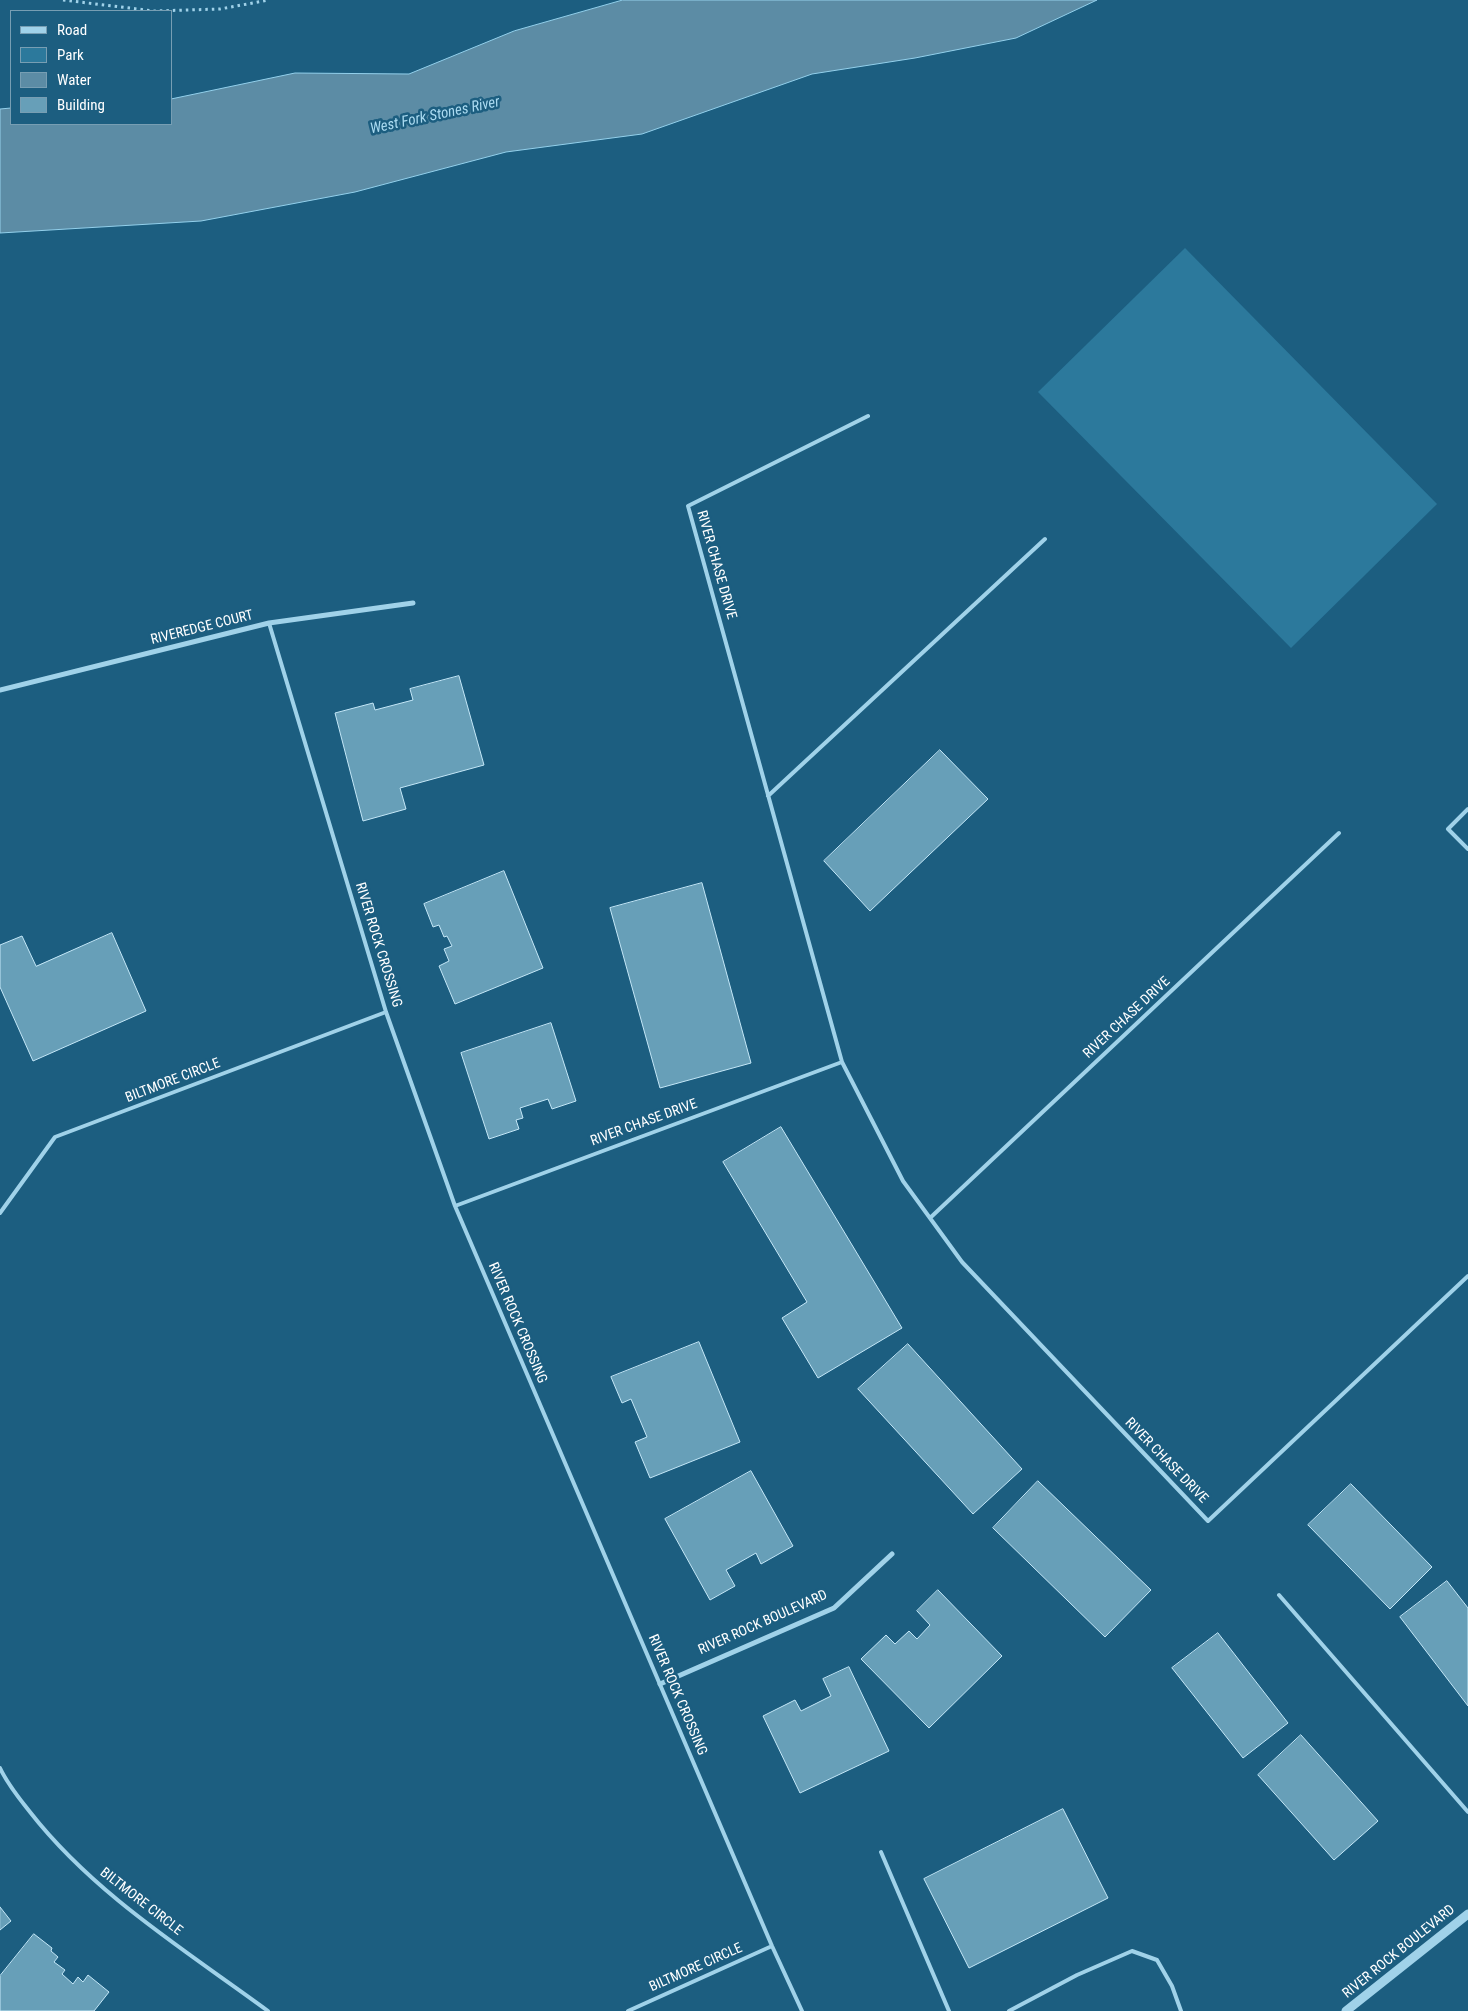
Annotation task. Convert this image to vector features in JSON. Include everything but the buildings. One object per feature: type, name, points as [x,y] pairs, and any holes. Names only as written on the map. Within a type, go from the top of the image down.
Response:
[{"type":"street","name":"RIVEREDGE COURT","points":[[0,690],[269,623],[413,603]]},
{"type":"street","name":"RIVER ROCK BOULEVARD","points":[[660,1684],[834,1608],[892,1554]]},
{"type":"street","name":"RIVER ROCK BOULEVARD","points":[[1346,2011],[1468,1914]]},
{"type":"lane","name":"RIVER CHASE DRIVE","points":[[868,416],[688,506],[842,1062],[904,1181],[962,1262],[1208,1521],[1468,1276]]},
{"type":"lane","points":[[768,796],[1045,539]]},
{"type":"lane","name":"RIVER ROCK CROSSING","points":[[269,623],[386,1012],[455,1206],[772,1946],[802,2011]]},
{"type":"lane","points":[[1468,809],[1448,829],[1468,850]]},
{"type":"lane","name":"RIVER CHASE DRIVE","points":[[930,1218],[1339,833]]},
{"type":"lane","name":"BILTMORE CIRCLE","points":[[0,1214],[55,1137],[386,1012]]},
{"type":"lane","name":"RIVER CHASE DRIVE","points":[[455,1206],[842,1062]]},
{"type":"lane","points":[[1279,1595],[1468,1812]]},
{"type":"lane","name":"BILTMORE CIRCLE","points":[[0,1768],[6,1782],[51,1839],[110,1895],[268,2011]]},
{"type":"lane","points":[[881,1852],[949,2011]]},
{"type":"lane","name":"BILTMORE CIRCLE","points":[[628,2011],[772,1946]]},
{"type":"lane","points":[[1009,2011],[1077,1975],[1132,1951],[1156,1960],[1172,1986],[1181,2011]]},
{"type":"path","points":[[63,0],[146,10]]},
{"type":"path","points":[[172,10],[220,9],[269,0]]},
{"type":"green space","points":[[1185,248],[1437,504],[1291,648],[1038,392]]},
{"type":"water","name":"West Fork Stones River","points":[[623,0],[1097,0],[1016,38],[915,58],[812,74],[642,134],[506,152],[355,192],[201,221],[0,233],[0,109],[10,108],[10,125],[172,125],[172,99],[295,73],[409,74],[514,31]]}]
